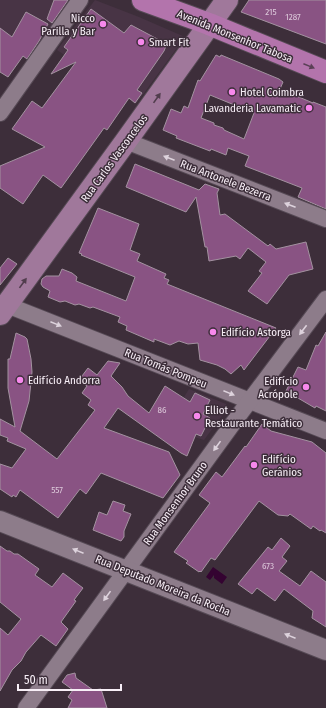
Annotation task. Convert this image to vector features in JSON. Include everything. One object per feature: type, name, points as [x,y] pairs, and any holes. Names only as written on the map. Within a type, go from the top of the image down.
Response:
[{"type":"main road","name":"Avenida Monsenhor Tabosa","points":[[143,0],[209,24],[326,72]]},
{"type":"main road","name":"Rua Carlos Vasconcelos","points":[[4,309],[227,0]]},
{"type":"street","points":[[0,113],[80,0]]},
{"type":"street","name":"Rua Antonele Bezerra","points":[[126,141],[326,219]]},
{"type":"street","name":"Rua Monsenhor Bruno","points":[[26,708],[326,299]]},
{"type":"street","name":"Rua Tomás Pompeu","points":[[4,309],[326,431]]},
{"type":"street","name":"Rua Deputado Moreira da Rocha","points":[[0,521],[326,650]]},
{"type":"shaded area","points":[[0,0],[72,0],[28,60],[0,39]]},
{"type":"shaded area","points":[[95,0],[185,37],[136,104],[57,50]]},
{"type":"shaded area","points":[[189,389],[226,404],[227,409],[204,440],[165,428]]},
{"type":"shaded area","points":[[213,567],[227,577],[222,584],[214,578],[214,575],[210,580],[206,577]]},
{"type":"building","points":[[54,0],[68,0],[52,23],[47,19]]},
{"type":"building","points":[[249,0],[326,0],[326,44],[241,12]]},
{"type":"building","points":[[91,9],[124,33],[131,25],[163,42],[166,46],[137,90],[142,93],[135,103],[129,98],[107,130],[104,128],[61,188],[43,175],[23,204],[0,188],[0,166],[45,147],[12,129],[32,101],[42,108],[76,62],[51,74],[68,50],[64,47]]},
{"type":"building","points":[[26,12],[48,24],[27,59],[23,56],[8,77],[0,72],[0,28],[12,37]]},
{"type":"building","points":[[216,55],[220,57],[221,55],[279,79],[283,82],[280,89],[326,107],[326,209],[298,197],[302,188],[245,166],[249,156],[228,148],[226,155],[211,149],[210,151],[176,138],[177,136],[163,130],[171,109],[181,113],[184,106],[188,108],[198,80],[200,81]],"holes":[[[210,95],[254,113],[244,139],[214,125],[214,123],[201,118]]]},
{"type":"building","points":[[135,164],[199,190],[205,184],[219,189],[217,193],[220,215],[225,214],[268,246],[270,244],[276,249],[306,242],[313,269],[289,275],[267,304],[248,291],[262,273],[259,271],[266,262],[248,248],[240,259],[236,256],[209,261],[196,197],[186,212],[126,187]]},
{"type":"building","points":[[98,208],[139,224],[130,250],[140,254],[137,261],[166,274],[164,278],[169,280],[167,284],[276,328],[244,370],[241,365],[231,374],[217,365],[200,360],[198,343],[188,344],[179,341],[170,345],[154,339],[154,342],[126,330],[127,326],[118,322],[120,317],[93,307],[90,308],[79,304],[75,305],[65,301],[60,302],[48,297],[50,291],[41,284],[42,279],[46,276],[59,276],[62,269],[77,277],[76,281],[126,301],[135,277],[79,253]]},
{"type":"building","points":[[8,258],[17,264],[0,285],[0,268]]},
{"type":"building","name":"Edifício Acrópole","points":[[326,332],[326,411],[316,406],[315,408],[286,391],[298,367],[306,370],[316,345],[318,346]]},
{"type":"building","points":[[16,333],[27,339],[32,372],[29,401],[20,431],[57,459],[95,410],[88,405],[91,400],[82,393],[87,386],[79,380],[88,368],[97,375],[108,361],[120,363],[111,376],[122,387],[128,396],[149,413],[165,386],[190,402],[195,393],[210,400],[203,414],[210,418],[201,436],[196,434],[187,456],[118,408],[104,428],[169,452],[180,475],[163,498],[101,473],[86,494],[80,489],[58,518],[20,490],[16,497],[13,495],[12,497],[0,489],[0,464],[12,468],[26,449],[7,441],[8,438],[0,435],[0,419],[15,427],[8,388],[8,359],[10,359]]},
{"type":"building","points":[[262,424],[271,431],[312,442],[326,453],[326,533],[313,526],[311,529],[290,514],[288,516],[278,515],[259,501],[215,560],[211,558],[201,572],[199,572],[186,563],[188,561],[174,552],[210,503],[199,495],[216,472],[222,477]]},
{"type":"building","points":[[113,501],[125,505],[123,511],[131,514],[124,531],[124,537],[121,541],[93,530],[99,512],[107,515]]},
{"type":"building","points":[[281,538],[290,546],[282,557],[287,561],[279,571],[300,586],[311,571],[326,582],[326,627],[312,618],[313,611],[284,589],[275,601],[257,588],[252,594],[238,584],[268,547],[272,550]]},
{"type":"building","points":[[0,546],[7,551],[18,554],[39,569],[35,575],[52,587],[63,573],[83,588],[61,622],[68,629],[56,646],[41,635],[12,670],[0,691],[0,628],[8,635],[21,619],[0,602]]},
{"type":"building","points":[[75,673],[76,678],[93,690],[101,689],[107,708],[68,708],[72,700],[68,697],[73,690],[62,682],[67,675]]},
{"type":"place","name":"Nicco Parilla y Bar","points":[[103,24]]},
{"type":"place","name":"Smart Fit","points":[[141,42]]},
{"type":"place","name":"Hotel Coimbra","points":[[232,92]]},
{"type":"place","name":"Lavanderia Lavamatic","points":[[309,108]]},
{"type":"place","name":"Edifício Astorga","points":[[213,332]]},
{"type":"place","name":"Edifício Andorra","points":[[20,380]]},
{"type":"place","name":"Edifício Acrópole","points":[[306,387]]},
{"type":"place","name":"Elliot - Restaurante Temático","points":[[197,416]]},
{"type":"place","name":"Edifício Gerânios","points":[[254,465]]}]
